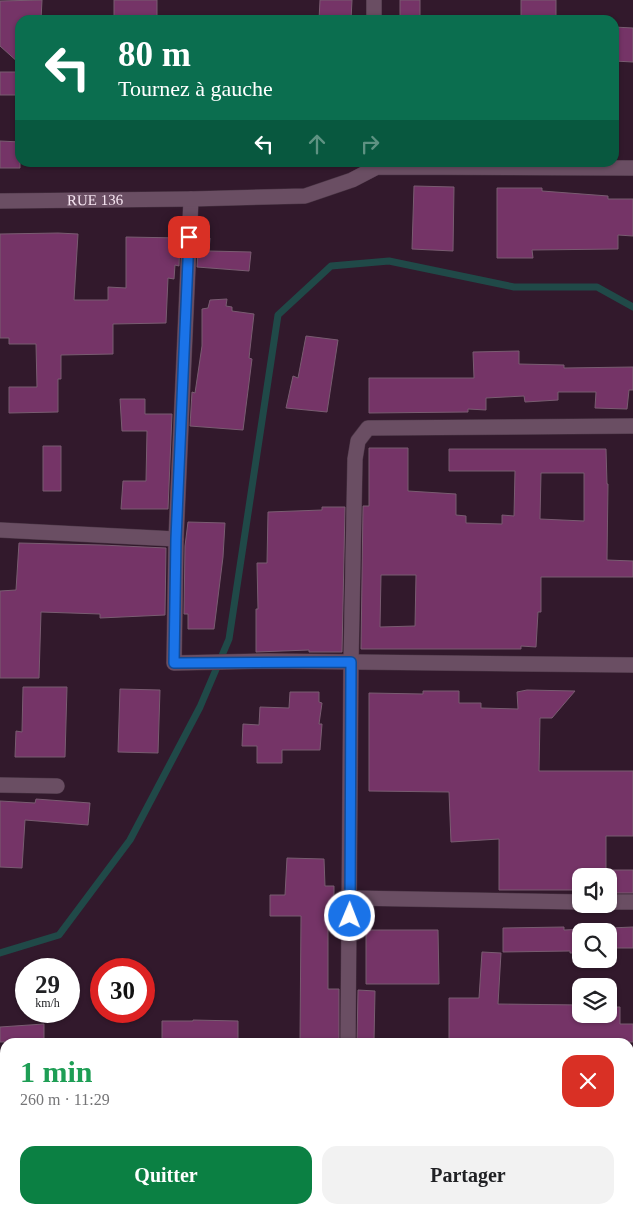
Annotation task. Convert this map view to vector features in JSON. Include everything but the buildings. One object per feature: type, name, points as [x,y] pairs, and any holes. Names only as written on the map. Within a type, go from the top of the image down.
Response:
[{"type":"street","points":[[374,0],[374,15]]},
{"type":"street","name":"RUE 136","points":[[0,201],[306,196],[352,180],[374,167]]},
{"type":"street","points":[[548,167],[633,168]]},
{"type":"street","points":[[191,199],[176,539],[174,663],[351,662],[633,665]]},
{"type":"street","points":[[348,1038],[351,898],[351,662],[358,442],[368,428],[633,426]]},
{"type":"street","points":[[0,530],[176,539]]},
{"type":"street","points":[[0,785],[57,786]]},
{"type":"street","points":[[351,898],[572,902]]},
{"type":"street","points":[[617,902],[633,902]]},
{"type":"waterway","points":[[0,953],[59,935],[130,840],[200,707],[229,639],[278,315],[331,266],[389,261],[514,287],[597,287],[633,307]]},
{"type":"route","points":[[189,237],[176,539],[174,663],[351,662],[350,916]]}]
